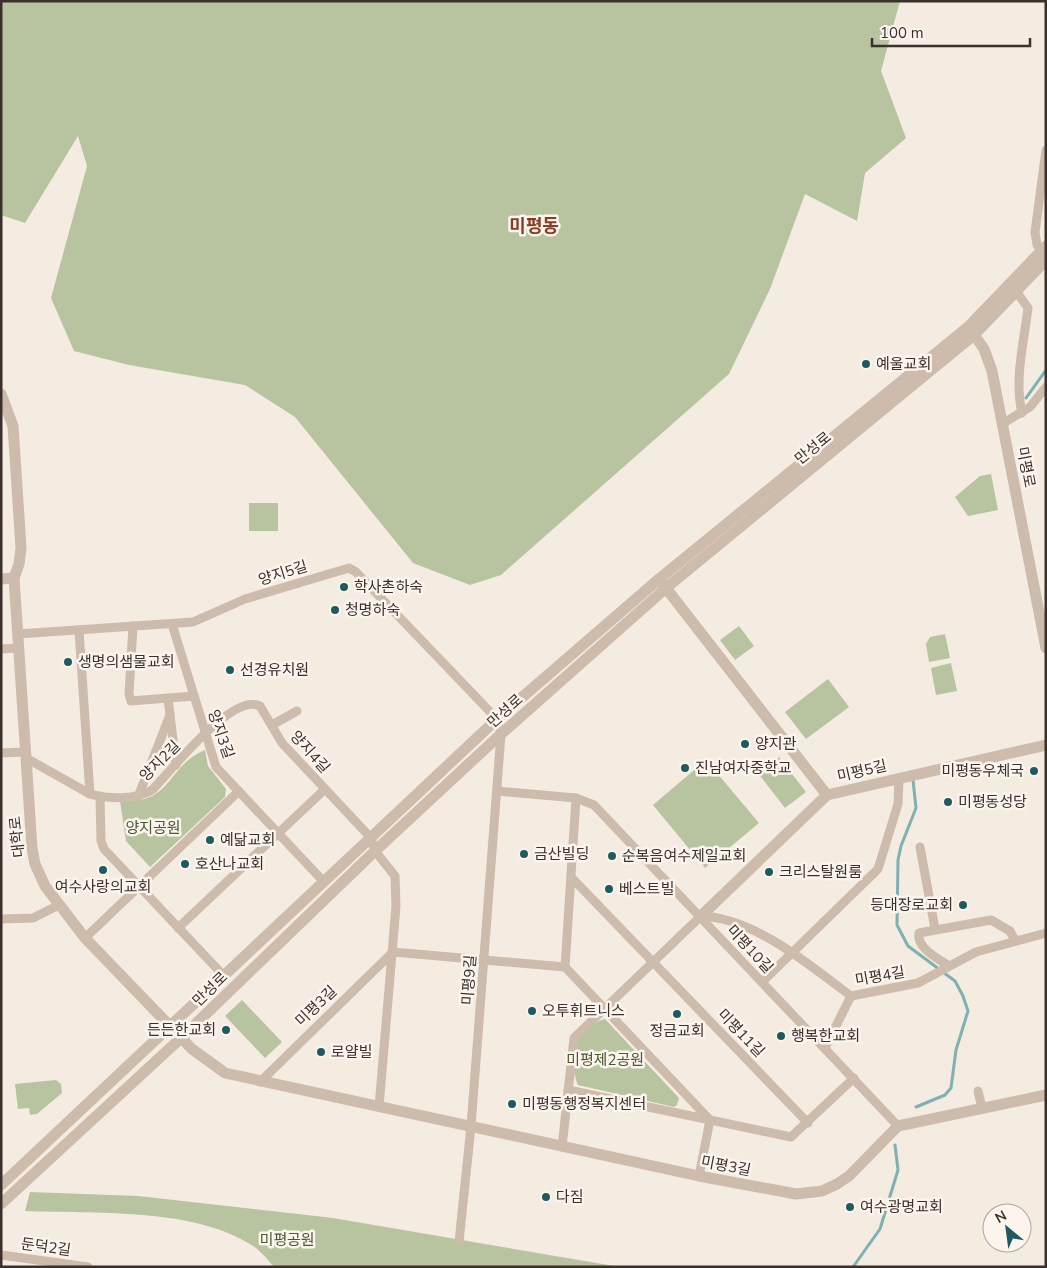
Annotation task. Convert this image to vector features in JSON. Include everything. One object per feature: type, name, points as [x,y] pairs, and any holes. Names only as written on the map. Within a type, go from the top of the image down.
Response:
[{"type":"street","points":[[1045,253],[1037,245],[1035,232],[1046,150]]},
{"type":"street","name":"만성로","points":[[1,1185],[497,719],[972,331],[1016,291],[1045,253]]},
{"type":"street","name":"만성로","points":[[972,331],[1045,253]]},
{"type":"street","points":[[1016,291],[1028,308],[1019,378],[1018,396],[1022,412]]},
{"type":"street","name":"미평로","points":[[972,331],[988,360],[1046,648]]},
{"type":"street","points":[[1002,424],[1035,402],[1046,387]]},
{"type":"street","name":"대학로","points":[[1,394],[13,426],[21,548],[20,564],[14,578],[32,848],[35,864],[45,886],[85,938],[170,1025]]},
{"type":"street","name":"양지5길","points":[[18,634],[193,622],[245,599],[349,568],[356,572],[497,719]]},
{"type":"street","points":[[1,579],[14,578]]},
{"type":"street","points":[[662,584],[826,794]]},
{"type":"street","name":"만성로","points":[[1,1204],[182,1038],[376,851],[662,584]]},
{"type":"street","name":"양지3길","points":[[172,624],[216,767],[324,882]]},
{"type":"street","points":[[132,626],[130,699],[134,702],[194,696]]},
{"type":"street","points":[[79,630],[90,794]]},
{"type":"street","points":[[1,649],[19,648]]},
{"type":"street","points":[[168,698],[176,765]]},
{"type":"street","name":"양지4길","points":[[205,734],[223,716],[246,705],[260,705],[282,743],[371,838]]},
{"type":"street","points":[[272,725],[296,711]]},
{"type":"street","points":[[138,796],[170,715]]},
{"type":"street","name":"미평9길","points":[[459,1242],[471,1126],[497,791],[501,734],[497,719]]},
{"type":"street","name":"양지2길","points":[[26,755],[90,794],[100,796],[138,796],[152,790],[205,734]]},
{"type":"street","name":"미평5길","points":[[701,916],[826,794],[1046,745]]},
{"type":"street","points":[[1,753],[26,755]]},
{"type":"street","points":[[762,982],[878,869],[898,804],[899,778]]},
{"type":"street","points":[[178,928],[325,789]]},
{"type":"street","points":[[85,938],[239,791]]},
{"type":"street","name":"미평10길","points":[[497,791],[576,798],[590,802],[606,816],[898,1126]]},
{"type":"street","points":[[100,796],[102,845],[223,976]]},
{"type":"street","points":[[565,967],[576,798]]},
{"type":"street","points":[[371,838],[376,851],[396,878],[393,952],[379,1107]]},
{"type":"street","points":[[920,847],[935,929]]},
{"type":"street","points":[[571,877],[653,962]]},
{"type":"street","points":[[1,919],[33,918],[59,905]]},
{"type":"street","points":[[562,1147],[572,1040],[701,916]]},
{"type":"street","name":"미평4길","points":[[701,916],[720,918],[737,924],[792,952],[852,996],[918,983],[976,952],[1046,933]]},
{"type":"street","points":[[948,967],[926,950],[919,941],[920,932],[993,920],[1010,931],[1015,940]]},
{"type":"street","points":[[393,952],[565,967],[710,1120]]},
{"type":"street","name":"미평3길","points":[[260,1082],[393,952]]},
{"type":"street","name":"미평11길","points":[[653,962],[808,1123]]},
{"type":"street","points":[[825,1048],[852,996]]},
{"type":"street","name":"미평3길","points":[[170,1025],[215,1067],[238,1077],[699,1176],[796,1194],[822,1191],[849,1176],[898,1126]]},
{"type":"street","points":[[568,1090],[791,1137],[854,1078]]},
{"type":"street","points":[[978,1091],[982,1108]]},
{"type":"street","points":[[898,1126],[1046,1095]]},
{"type":"street","points":[[699,1176],[710,1120]]},
{"type":"street","name":"둔덕2길","points":[[1,1255],[51,1264],[88,1267]]},
{"type":"green space","points":[[1,1],[900,1],[881,71],[906,138],[865,173],[857,221],[805,194],[770,289],[729,374],[501,575],[470,585],[413,563],[295,417],[245,385],[129,365],[74,351],[51,298],[87,166],[78,136],[25,223],[1,215]]},
{"type":"green space","points":[[991,474],[998,510],[968,516],[955,497],[980,476]]},
{"type":"green space","points":[[249,503],[278,503],[278,531],[249,531]]},
{"type":"green space","points":[[739,626],[754,646],[735,660],[720,640]]},
{"type":"green space","points":[[945,634],[950,658],[929,662],[926,644],[930,637]]},
{"type":"green space","points":[[951,663],[957,691],[936,695],[931,668]]},
{"type":"green space","points":[[828,679],[849,707],[806,739],[785,712]]},
{"type":"green space","name":"양지공원","points":[[205,750],[208,766],[226,789],[225,797],[150,867],[126,841],[120,801],[137,801],[150,797],[160,791],[183,765],[192,757]]},
{"type":"green space","points":[[779,757],[806,792],[785,808],[758,773]]},
{"type":"green space","points":[[706,760],[759,823],[705,868],[653,805]]},
{"type":"green space","points":[[242,1000],[282,1042],[265,1058],[225,1016]]},
{"type":"green space","name":"미평제2공원","points":[[605,1019],[679,1098],[677,1105],[674,1107],[578,1085],[574,1063],[578,1041],[582,1034],[590,1027]]},
{"type":"green space","points":[[56,1080],[61,1084],[62,1093],[37,1114],[30,1115],[29,1108],[18,1109],[15,1084]]},
{"type":"green space","name":"미평공원","points":[[30,1192],[138,1196],[333,1218],[620,1267],[274,1267],[253,1246],[229,1233],[202,1225],[143,1215],[25,1211]]},
{"type":"waterway","points":[[1026,398],[1046,370]]},
{"type":"waterway","points":[[913,780],[916,808],[901,846],[898,860],[897,925],[908,946],[955,981],[968,1011],[956,1050],[951,1088],[945,1095],[916,1107]]},
{"type":"waterway","points":[[853,1267],[880,1229],[898,1170],[895,1145]]},
{"type":"place","name":"예울교회","points":[[866,364]]},
{"type":"place","name":"학사촌하숙","points":[[344,587]]},
{"type":"place","name":"청명하숙","points":[[335,610]]},
{"type":"place","name":"생명의샘물교회","points":[[68,662]]},
{"type":"place","name":"선경유치원","points":[[230,670]]},
{"type":"place","name":"양지관","points":[[745,744]]},
{"type":"place","name":"진남여자중학교","points":[[685,768]]},
{"type":"place","name":"미평동우체국","points":[[1034,771]]},
{"type":"place","name":"미평동성당","points":[[948,802]]},
{"type":"place","name":"예닮교회","points":[[210,840]]},
{"type":"place","name":"금산빌딩","points":[[524,854]]},
{"type":"place","name":"순복음여수제일교회","points":[[612,856]]},
{"type":"place","name":"호산나교회","points":[[185,864]]},
{"type":"place","name":"여수사랑의교회","points":[[103,870]]},
{"type":"place","name":"크리스탈원룸","points":[[769,872]]},
{"type":"place","name":"베스트빌","points":[[609,889]]},
{"type":"place","name":"등대장로교회","points":[[963,905]]},
{"type":"place","name":"오투휘트니스","points":[[532,1011]]},
{"type":"place","name":"정금교회","points":[[677,1014]]},
{"type":"place","name":"든든한교회","points":[[226,1030]]},
{"type":"place","name":"행복한교회","points":[[781,1036]]},
{"type":"place","name":"로얄빌","points":[[321,1052]]},
{"type":"place","name":"미평동행정복지센터","points":[[512,1104]]},
{"type":"place","name":"다짐","points":[[546,1197]]},
{"type":"place","name":"여수광명교회","points":[[850,1207]]},
{"type":"district","name":"미평동","points":[[534,226]]}]
